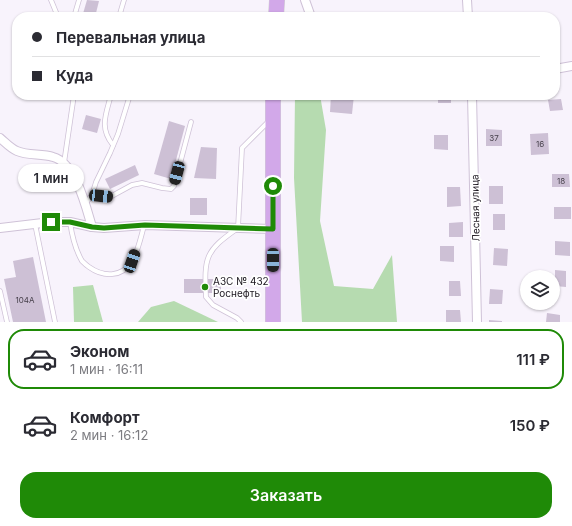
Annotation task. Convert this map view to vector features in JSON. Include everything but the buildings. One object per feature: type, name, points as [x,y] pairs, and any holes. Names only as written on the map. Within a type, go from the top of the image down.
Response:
[{"type":"highway","points":[[276,12],[277,0]]},
{"type":"highway","points":[[272,322],[273,100]]},
{"type":"street","points":[[305,0],[309,12]]},
{"type":"street","points":[[467,0],[468,12]]},
{"type":"street","points":[[560,68],[572,66]]},
{"type":"street","name":"Лесная улица","points":[[472,100],[478,322]]},
{"type":"street","points":[[0,138],[17,151],[53,156],[64,163],[79,187],[92,227]]},
{"type":"street","points":[[0,228],[51,222],[70,222],[104,228],[145,225],[273,229]]},
{"type":"lane","points":[[51,0],[56,12]]},
{"type":"lane","points":[[75,12],[79,0]]},
{"type":"lane","points":[[120,12],[124,0]]},
{"type":"lane","points":[[64,163],[73,100]]},
{"type":"lane","points":[[110,100],[104,121],[106,133],[113,145]]},
{"type":"lane","points":[[85,204],[92,195],[96,182],[113,145],[128,100]]},
{"type":"lane","points":[[242,322],[213,306],[206,297],[206,262],[208,255],[213,248],[238,228],[242,148],[273,116]]},
{"type":"lane","points":[[92,195],[110,197],[132,185],[142,183],[171,189],[174,186],[191,122]]},
{"type":"lane","points":[[70,222],[72,238],[83,263],[95,271],[105,275],[119,272],[126,268],[132,261],[145,225]]},
{"type":"lane","points":[[35,224],[55,322]]},
{"type":"lane","points":[[0,291],[6,322]]},
{"type":"green space","points":[[295,100],[321,100],[326,130],[320,221],[334,286],[373,289],[392,255],[397,322],[302,322],[294,178]]},
{"type":"green space","points":[[93,285],[103,322],[74,322],[73,287]]},
{"type":"green space","points":[[174,301],[218,322],[138,322],[151,307]]},
{"type":"place","name":"АЗС № 432 Роснефть","points":[[205,287]]},
{"type":"route","points":[[51,222],[70,222],[104,228],[145,225],[273,229],[273,186]]}]
